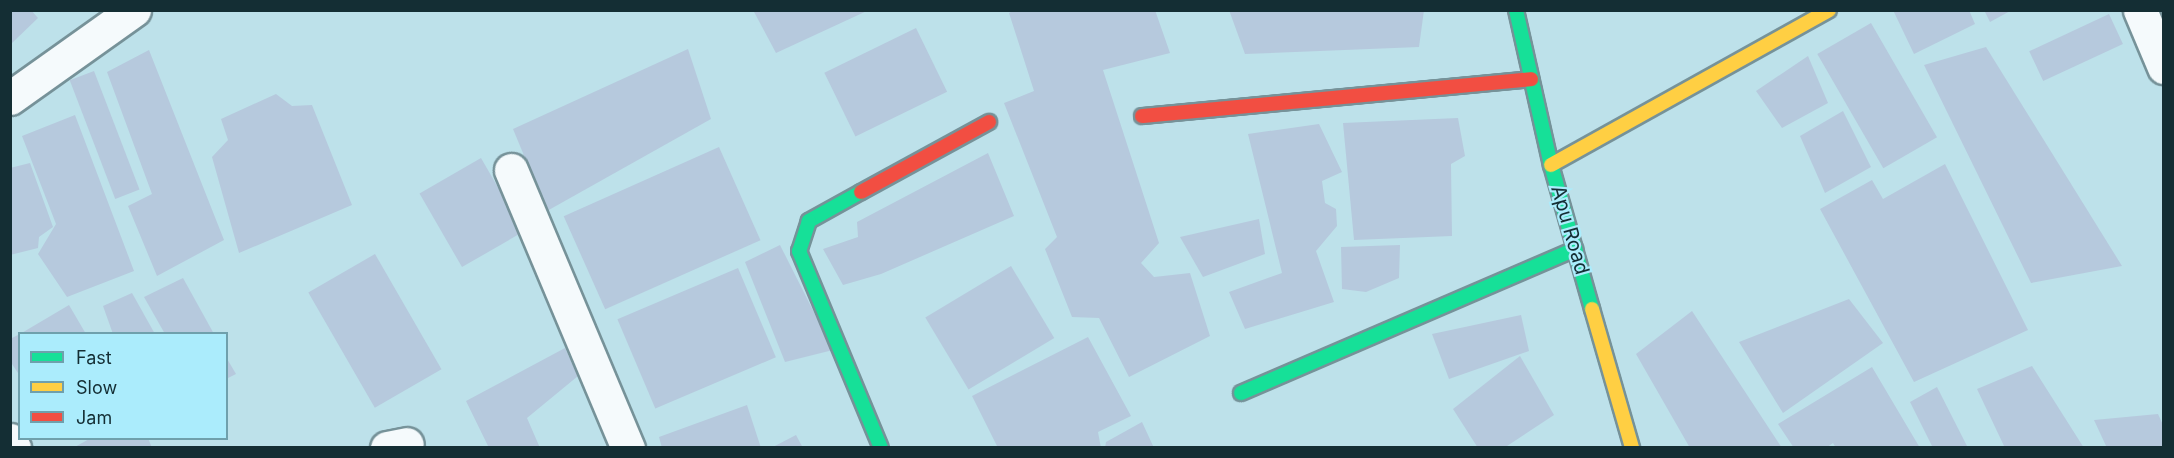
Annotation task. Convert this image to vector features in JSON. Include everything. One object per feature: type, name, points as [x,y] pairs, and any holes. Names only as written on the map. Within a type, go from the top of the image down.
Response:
[{"type":"street","points":[[10,98],[134,10]]},
{"type":"street","name":"Apu Road","points":[[1516,10],[1551,165],[1632,447]]},
{"type":"street","points":[[1551,165],[1829,10]]},
{"type":"street","points":[[2140,10],[2163,67]]},
{"type":"street","points":[[1142,116],[1532,79]]},
{"type":"street","points":[[881,447],[799,251],[809,221],[989,122]]},
{"type":"street","points":[[511,170],[628,447]]},
{"type":"street","points":[[1241,393],[1575,249]]},
{"type":"street","points":[[10,440],[14,447]]},
{"type":"building","points":[[10,10],[31,10],[38,18],[10,45]]},
{"type":"building","points":[[753,10],[869,10],[776,53]]},
{"type":"building","points":[[1014,10],[1155,10],[1170,53],[1103,70],[1159,243],[1141,263],[1154,277],[1190,273],[1210,336],[1129,377],[1099,318],[1072,317],[1045,249],[1057,237],[1004,103],[1034,91],[1009,13]]},
{"type":"building","points":[[1229,10],[1424,10],[1419,47],[1245,54]]},
{"type":"building","points":[[1893,10],[1969,10],[1975,24],[1914,54]]},
{"type":"building","points":[[1984,10],[2012,10],[1990,22]]},
{"type":"building","points":[[2109,14],[2123,44],[2043,81],[2029,51]]},
{"type":"building","points":[[1871,23],[1937,137],[1883,168],[1817,54]]},
{"type":"building","points":[[916,28],[947,92],[855,137],[824,73]]},
{"type":"building","points":[[1986,47],[2122,266],[2031,283],[1924,65]]},
{"type":"building","points":[[688,49],[711,119],[547,211],[513,129]]},
{"type":"building","points":[[149,50],[224,240],[157,276],[128,206],[152,194],[107,72]]},
{"type":"building","points":[[1808,56],[1828,103],[1782,128],[1756,91]]},
{"type":"building","points":[[94,71],[140,190],[115,199],[70,80]]},
{"type":"building","points":[[276,94],[292,106],[312,105],[352,205],[239,253],[212,157],[228,140],[221,119]]},
{"type":"building","points":[[1843,111],[1871,167],[1825,193],[1800,136]]},
{"type":"building","points":[[75,115],[134,271],[67,297],[38,254],[56,224],[22,136]]},
{"type":"building","points":[[1458,118],[1465,156],[1451,164],[1452,236],[1354,240],[1343,123]]},
{"type":"building","points":[[1319,124],[1342,172],[1322,181],[1325,203],[1336,209],[1337,226],[1316,251],[1334,302],[1245,329],[1229,292],[1282,273],[1248,134]]},
{"type":"building","points":[[719,147],[760,240],[605,309],[564,216]]},
{"type":"building","points":[[988,153],[1014,216],[881,274],[843,285],[823,249],[858,237],[857,222]]},
{"type":"building","points":[[481,158],[524,232],[462,267],[420,194]]},
{"type":"building","points":[[30,163],[53,227],[39,237],[38,248],[10,255],[10,168]]},
{"type":"building","points":[[1945,164],[2028,330],[1914,382],[1820,209],[1872,180],[1883,199]]},
{"type":"building","points":[[1259,219],[1265,254],[1203,277],[1180,237]]},
{"type":"building","points":[[780,245],[833,350],[785,362],[745,262]]},
{"type":"building","points":[[1400,245],[1399,278],[1366,292],[1342,289],[1341,247]]},
{"type":"building","points":[[375,254],[442,369],[375,408],[308,292]]},
{"type":"building","points":[[1011,266],[1054,338],[969,390],[925,318]]},
{"type":"building","points":[[738,268],[776,357],[655,408],[617,319]]},
{"type":"building","points":[[183,278],[213,332],[164,332],[144,297]]},
{"type":"building","points":[[132,293],[154,332],[112,332],[103,306]]},
{"type":"building","points":[[1849,299],[1883,343],[1783,413],[1739,342]]},
{"type":"building","points":[[69,305],[85,332],[23,332]]},
{"type":"building","points":[[1692,311],[1782,448],[1690,448],[1636,354]]},
{"type":"building","points":[[1521,315],[1529,351],[1449,379],[1432,334]]},
{"type":"building","points":[[18,335],[18,373],[10,361],[10,339]]},
{"type":"building","points":[[1088,337],[1131,416],[1098,432],[1101,448],[998,448],[972,396]]},
{"type":"building","points":[[565,348],[578,376],[527,418],[540,448],[489,448],[466,401]]},
{"type":"building","points":[[1520,356],[1554,415],[1504,448],[1478,448],[1453,409]]},
{"type":"building","points":[[228,360],[236,374],[228,378]]},
{"type":"building","points":[[2032,366],[2084,448],[2005,448],[1977,389]]},
{"type":"building","points":[[1872,367],[1920,448],[1836,448],[1833,443],[1826,448],[1794,448],[1778,424]]},
{"type":"building","points":[[1937,387],[1968,448],[1933,448],[1910,402]]},
{"type":"building","points":[[747,405],[761,448],[662,448],[659,437]]},
{"type":"building","points":[[2158,414],[2164,427],[2164,448],[2107,448],[2094,420]]},
{"type":"building","points":[[1142,422],[1154,448],[1105,448],[1106,442]]},
{"type":"building","points":[[796,435],[803,448],[771,448]]},
{"type":"building","points":[[87,440],[149,440],[152,448],[73,448]]},
{"type":"traffic: fast","points":[[1516,10],[1551,165],[1592,309]]},
{"type":"traffic: fast","points":[[861,192],[809,221],[799,251],[881,448]]},
{"type":"traffic: fast","points":[[1241,393],[1575,249]]},
{"type":"traffic: slow","points":[[1551,165],[1829,10]]},
{"type":"traffic: slow","points":[[1592,309],[1632,448]]},
{"type":"traffic: jam","points":[[1142,116],[1531,79]]},
{"type":"traffic: jam","points":[[861,192],[989,122]]}]
